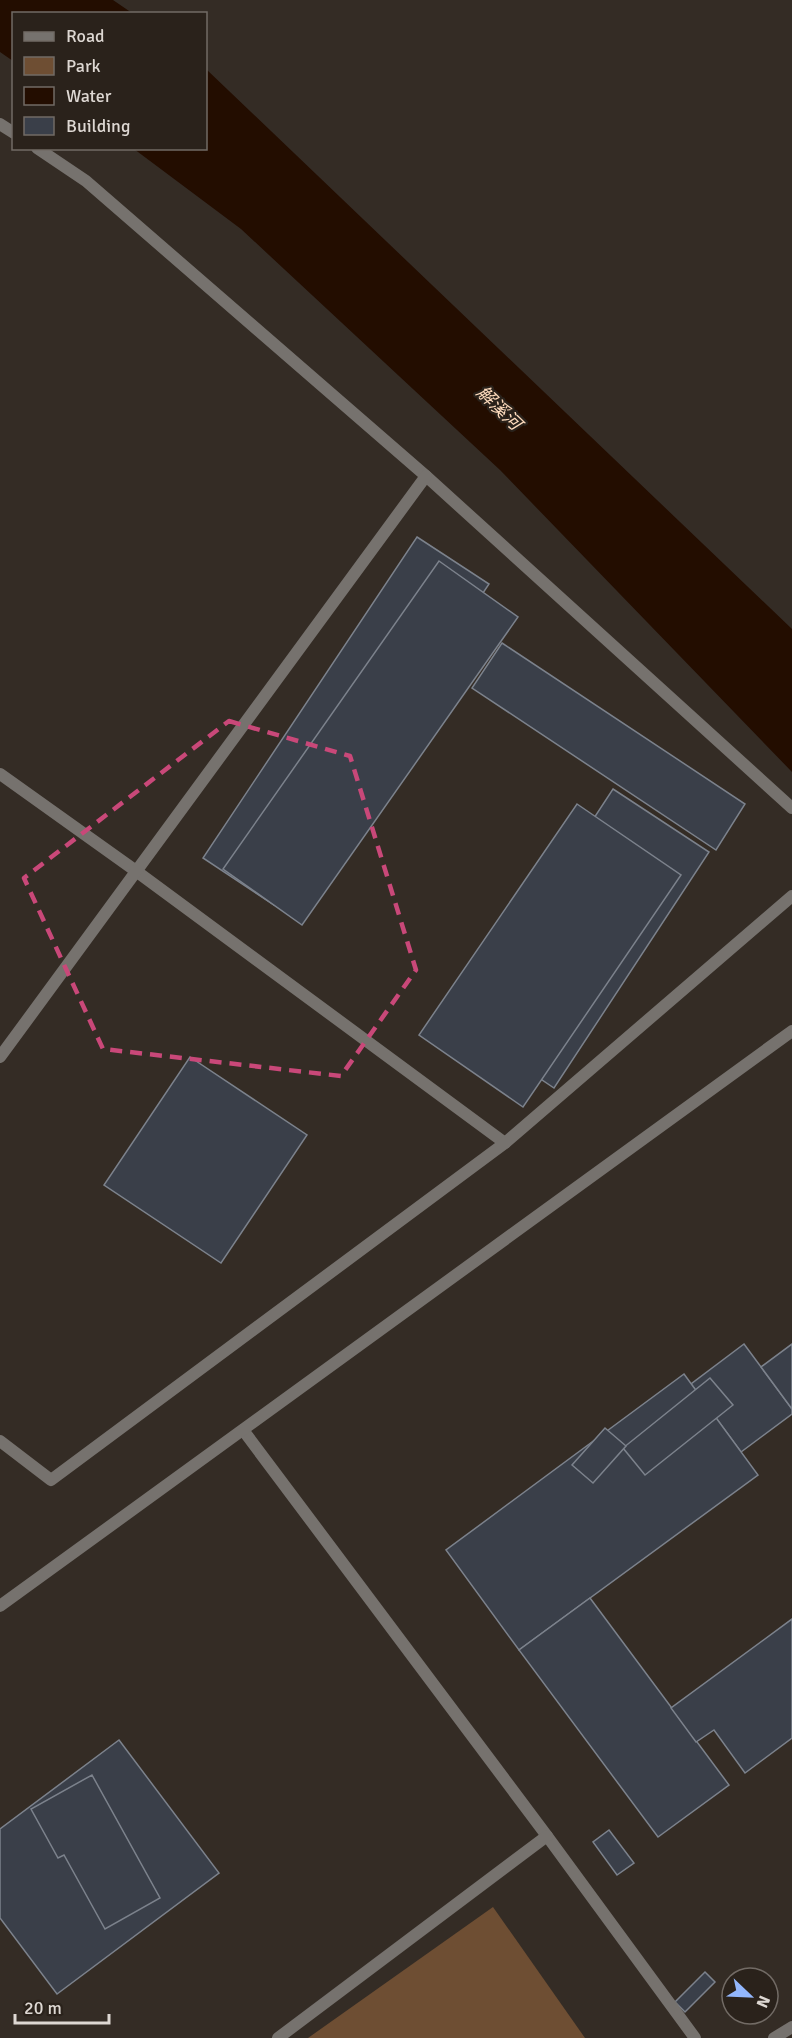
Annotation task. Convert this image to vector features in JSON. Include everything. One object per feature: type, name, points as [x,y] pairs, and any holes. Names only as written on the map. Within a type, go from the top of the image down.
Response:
[{"type":"street","points":[[40,150],[86,181],[426,476],[792,808]]},
{"type":"street","points":[[0,1057],[426,476]]},
{"type":"street","points":[[0,774],[136,871],[505,1143]]},
{"type":"street","points":[[0,1441],[51,1480],[505,1143],[792,896]]},
{"type":"street","points":[[0,1606],[792,1031]]},
{"type":"street","points":[[243,1430],[695,2038]]},
{"type":"street","points":[[278,2038],[547,1836]]},
{"type":"street","points":[[774,2038],[792,2027]]},
{"type":"highlighted area","points":[[229,721],[350,756],[416,970],[341,1076],[103,1049],[24,878]]},
{"type":"green space","points":[[493,1907],[585,2038],[308,2038]]},
{"type":"water","points":[[0,0],[113,0],[131,12],[12,12],[12,60],[0,52]]},
{"type":"water","name":"解溪河","points":[[207,70],[792,629],[792,772],[500,470],[241,229],[135,150],[207,150]]},
{"type":"building","points":[[417,537],[489,584],[274,905],[203,858]]},
{"type":"building","points":[[439,561],[518,617],[302,925],[223,869]]},
{"type":"building","points":[[502,643],[745,804],[716,850],[472,688]]},
{"type":"building","points":[[613,789],[709,852],[554,1088],[459,1024]]},
{"type":"building","points":[[577,804],[681,875],[523,1107],[419,1035]]},
{"type":"building","points":[[190,1057],[307,1135],[221,1263],[104,1185]]},
{"type":"building","points":[[744,1344],[792,1409],[792,1414],[741,1452],[691,1384]]},
{"type":"building","points":[[792,1344],[792,1409],[761,1367]]},
{"type":"building","points":[[684,1374],[758,1475],[519,1650],[446,1550]]},
{"type":"building","points":[[710,1378],[733,1405],[645,1475],[623,1448]]},
{"type":"building","points":[[605,1428],[626,1446],[593,1483],[572,1465]]},
{"type":"building","points":[[590,1598],[729,1785],[658,1837],[519,1650]]},
{"type":"building","points":[[792,1619],[792,1738],[745,1773],[714,1730],[696,1742],[671,1708]]},
{"type":"building","points":[[119,1740],[219,1873],[57,1994],[0,1918],[0,1829]]},
{"type":"building","points":[[92,1775],[160,1898],[105,1929],[64,1855],[58,1858],[31,1809]]},
{"type":"building","points":[[609,1830],[634,1863],[617,1875],[593,1842]]},
{"type":"building","points":[[705,1972],[715,1982],[685,2012],[675,2002]]}]
